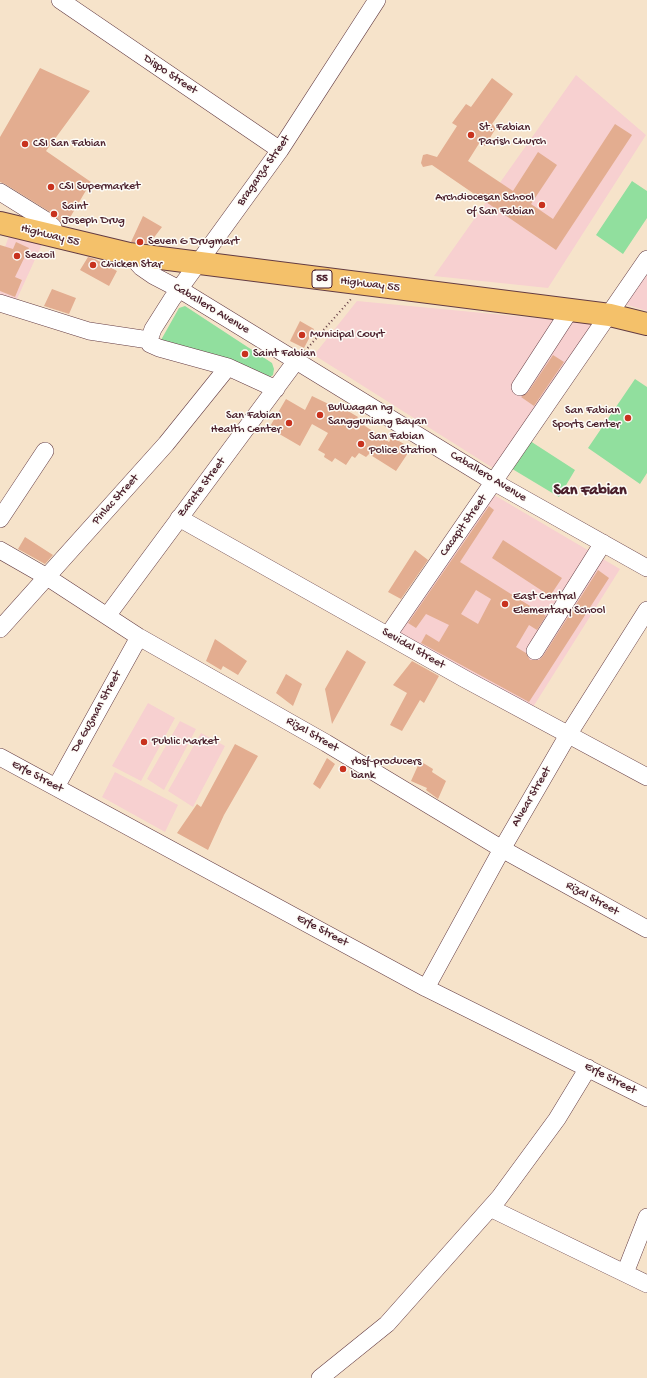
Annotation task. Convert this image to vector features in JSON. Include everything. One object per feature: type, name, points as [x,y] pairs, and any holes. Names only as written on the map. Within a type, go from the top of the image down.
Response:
[{"type":"highway","name":"Highway 55","points":[[0,223],[129,254],[610,315],[647,324]]},
{"type":"street","name":"Dispo Street","points":[[60,0],[280,150]]},
{"type":"street","name":"Braganza Street","points":[[149,340],[153,329],[179,289],[280,150],[377,0]]},
{"type":"street","points":[[0,192],[45,220],[53,228],[54,237]]},
{"type":"street","name":"Caballero Avenue","points":[[129,254],[141,267],[494,482],[647,568]]},
{"type":"street","name":"Cacapit Street","points":[[388,635],[610,315],[647,259]]},
{"type":"street","points":[[0,303],[89,331],[149,340],[150,344],[159,348],[228,367],[276,389]]},
{"type":"street","points":[[520,386],[570,310]]},
{"type":"street","name":"Zarate Street","points":[[107,616],[296,361]]},
{"type":"street","name":"Pinlac Street","points":[[0,629],[166,444],[228,367]]},
{"type":"street","points":[[0,519],[45,451]]},
{"type":"street","name":"Sevidal Street","points":[[180,518],[465,679],[647,778]]},
{"type":"street","points":[[535,651],[603,543]]},
{"type":"street","name":"Rizal Street","points":[[0,550],[47,576],[139,637],[326,743],[502,849],[647,929]]},
{"type":"street","name":"Alvear Street","points":[[426,988],[502,849],[568,735],[647,610]]},
{"type":"street","name":"De Guzman Street","points":[[56,787],[139,637]]},
{"type":"street","name":"Erfe Street","points":[[0,757],[426,988],[647,1098]]},
{"type":"street","points":[[320,1378],[387,1324],[490,1208],[527,1162],[557,1119],[588,1068]]},
{"type":"street","points":[[490,1208],[647,1284]]},
{"type":"street","points":[[625,1273],[647,1217]]},
{"type":"path","points":[[296,361],[363,284]]},
{"type":"shaded area","name":"Archdiocesan School of San Fabian","points":[[576,75],[646,135],[548,288],[434,276]]},
{"type":"shaded area","points":[[11,231],[43,242],[16,301],[0,294],[0,260]]},
{"type":"shaded area","points":[[647,270],[647,311],[624,304]]},
{"type":"shaded area","points":[[357,301],[599,324],[493,468],[314,355]]},
{"type":"shaded area","name":"East Central Elementary School","points":[[489,492],[620,569],[528,715],[390,639]]},
{"type":"shaded area","name":"Public Market","points":[[148,703],[175,718],[141,781],[112,766]]},
{"type":"shaded area","name":"Public Market","points":[[180,721],[196,729],[164,790],[147,779]]},
{"type":"shaded area","name":"Public Market","points":[[201,733],[225,746],[193,807],[168,791]]},
{"type":"shaded area","points":[[115,772],[178,805],[165,832],[102,797]]},
{"type":"green space","points":[[632,181],[647,191],[647,218],[623,254],[596,235]]},
{"type":"green space","points":[[185,306],[272,363],[274,369],[273,375],[270,377],[161,340],[179,308]]},
{"type":"green space","name":"San Fabian Sports Center","points":[[635,379],[647,387],[647,473],[640,484],[588,448]]},
{"type":"green space","points":[[527,439],[575,470],[559,497],[509,467]]},
{"type":"building","name":"CSI San Fabian","points":[[40,68],[90,91],[46,151],[91,182],[65,226],[50,212],[0,182],[0,137]]},
{"type":"building","points":[[492,78],[513,94],[492,124],[496,128],[485,146],[480,142],[468,161],[513,191],[538,152],[557,165],[531,204],[553,219],[615,124],[632,135],[556,250],[432,165],[423,167],[421,163],[423,155],[427,154],[437,157],[457,126],[452,123],[466,104],[471,107]]},
{"type":"building","points":[[143,216],[162,227],[149,244],[131,242]]},
{"type":"building","points":[[16,242],[29,248],[15,277],[22,280],[15,297],[0,291],[0,245],[13,249]]},
{"type":"building","points":[[88,257],[95,259],[117,271],[109,286],[80,270]]},
{"type":"building","points":[[52,289],[76,298],[69,314],[44,306]]},
{"type":"building","name":"Municipal Court","points":[[300,321],[314,329],[304,348],[290,341]]},
{"type":"building","points":[[553,355],[564,362],[534,406],[521,397],[528,392]]},
{"type":"building","points":[[312,396],[341,410],[343,408],[358,417],[356,420],[389,442],[392,437],[404,444],[401,448],[408,453],[396,471],[369,454],[366,457],[359,453],[355,458],[352,456],[346,465],[335,458],[332,462],[324,457],[325,454],[318,450],[328,433],[312,424],[300,446],[269,428],[286,399],[305,410]]},
{"type":"building","points":[[489,506],[494,510],[460,562],[546,616],[537,630],[529,625],[516,647],[526,653],[530,660],[539,660],[543,656],[598,570],[609,578],[529,702],[421,643],[426,634],[439,642],[449,625],[426,614],[416,628],[408,623]],"holes":[[[476,590],[491,599],[478,624],[461,614]]]},
{"type":"building","points":[[25,537],[53,555],[45,564],[18,549]]},
{"type":"building","points":[[503,540],[562,578],[550,596],[492,558]]},
{"type":"building","points":[[415,550],[428,560],[401,599],[388,592]]},
{"type":"building","points":[[215,639],[247,661],[238,675],[223,666],[221,670],[206,661]]},
{"type":"building","points":[[347,650],[366,662],[332,724],[325,689]]},
{"type":"building","points":[[412,661],[439,676],[424,703],[420,700],[402,731],[390,725],[407,693],[393,685]]},
{"type":"building","points":[[286,674],[302,684],[293,706],[276,693]]},
{"type":"building","points":[[235,744],[258,756],[224,815],[208,850],[177,833],[197,804],[201,807]]},
{"type":"building","points":[[327,758],[335,764],[320,789],[313,784]]},
{"type":"building","points":[[420,761],[433,769],[432,772],[446,781],[438,799],[426,790],[427,788],[411,781]]},
{"type":"place","name":"St. Fabian Parish Church","points":[[471,135]]},
{"type":"place","name":"CSI San Fabian","points":[[25,144]]},
{"type":"place","name":"CSI Supermarket","points":[[51,187]]},
{"type":"place","name":"Archdiocesan School of San Fabian","points":[[542,205]]},
{"type":"place","name":"Saint Joseph Drug","points":[[54,214]]},
{"type":"place","name":"Seven G Drugmart","points":[[140,242]]},
{"type":"place","name":"Seaoil","points":[[17,256]]},
{"type":"place","name":"Chicken Star","points":[[93,265]]},
{"type":"place","name":"Municipal Court","points":[[302,335]]},
{"type":"place","name":"Saint Fabian","points":[[245,354]]},
{"type":"place","name":"Bulwagan ng Sangguniang Bayan","points":[[320,415]]},
{"type":"place","name":"San Fabian Sports Center","points":[[628,418]]},
{"type":"place","name":"San Fabian Health Center","points":[[289,423]]},
{"type":"place","name":"San Fabian Police Station","points":[[361,444]]},
{"type":"place","name":"East Central Elementary School","points":[[505,604]]},
{"type":"place","name":"Public Market","points":[[144,742]]},
{"type":"place","name":"rbsf-producers bank","points":[[343,769]]},
{"type":"district","name":"San Fabian","points":[[590,492]]}]
